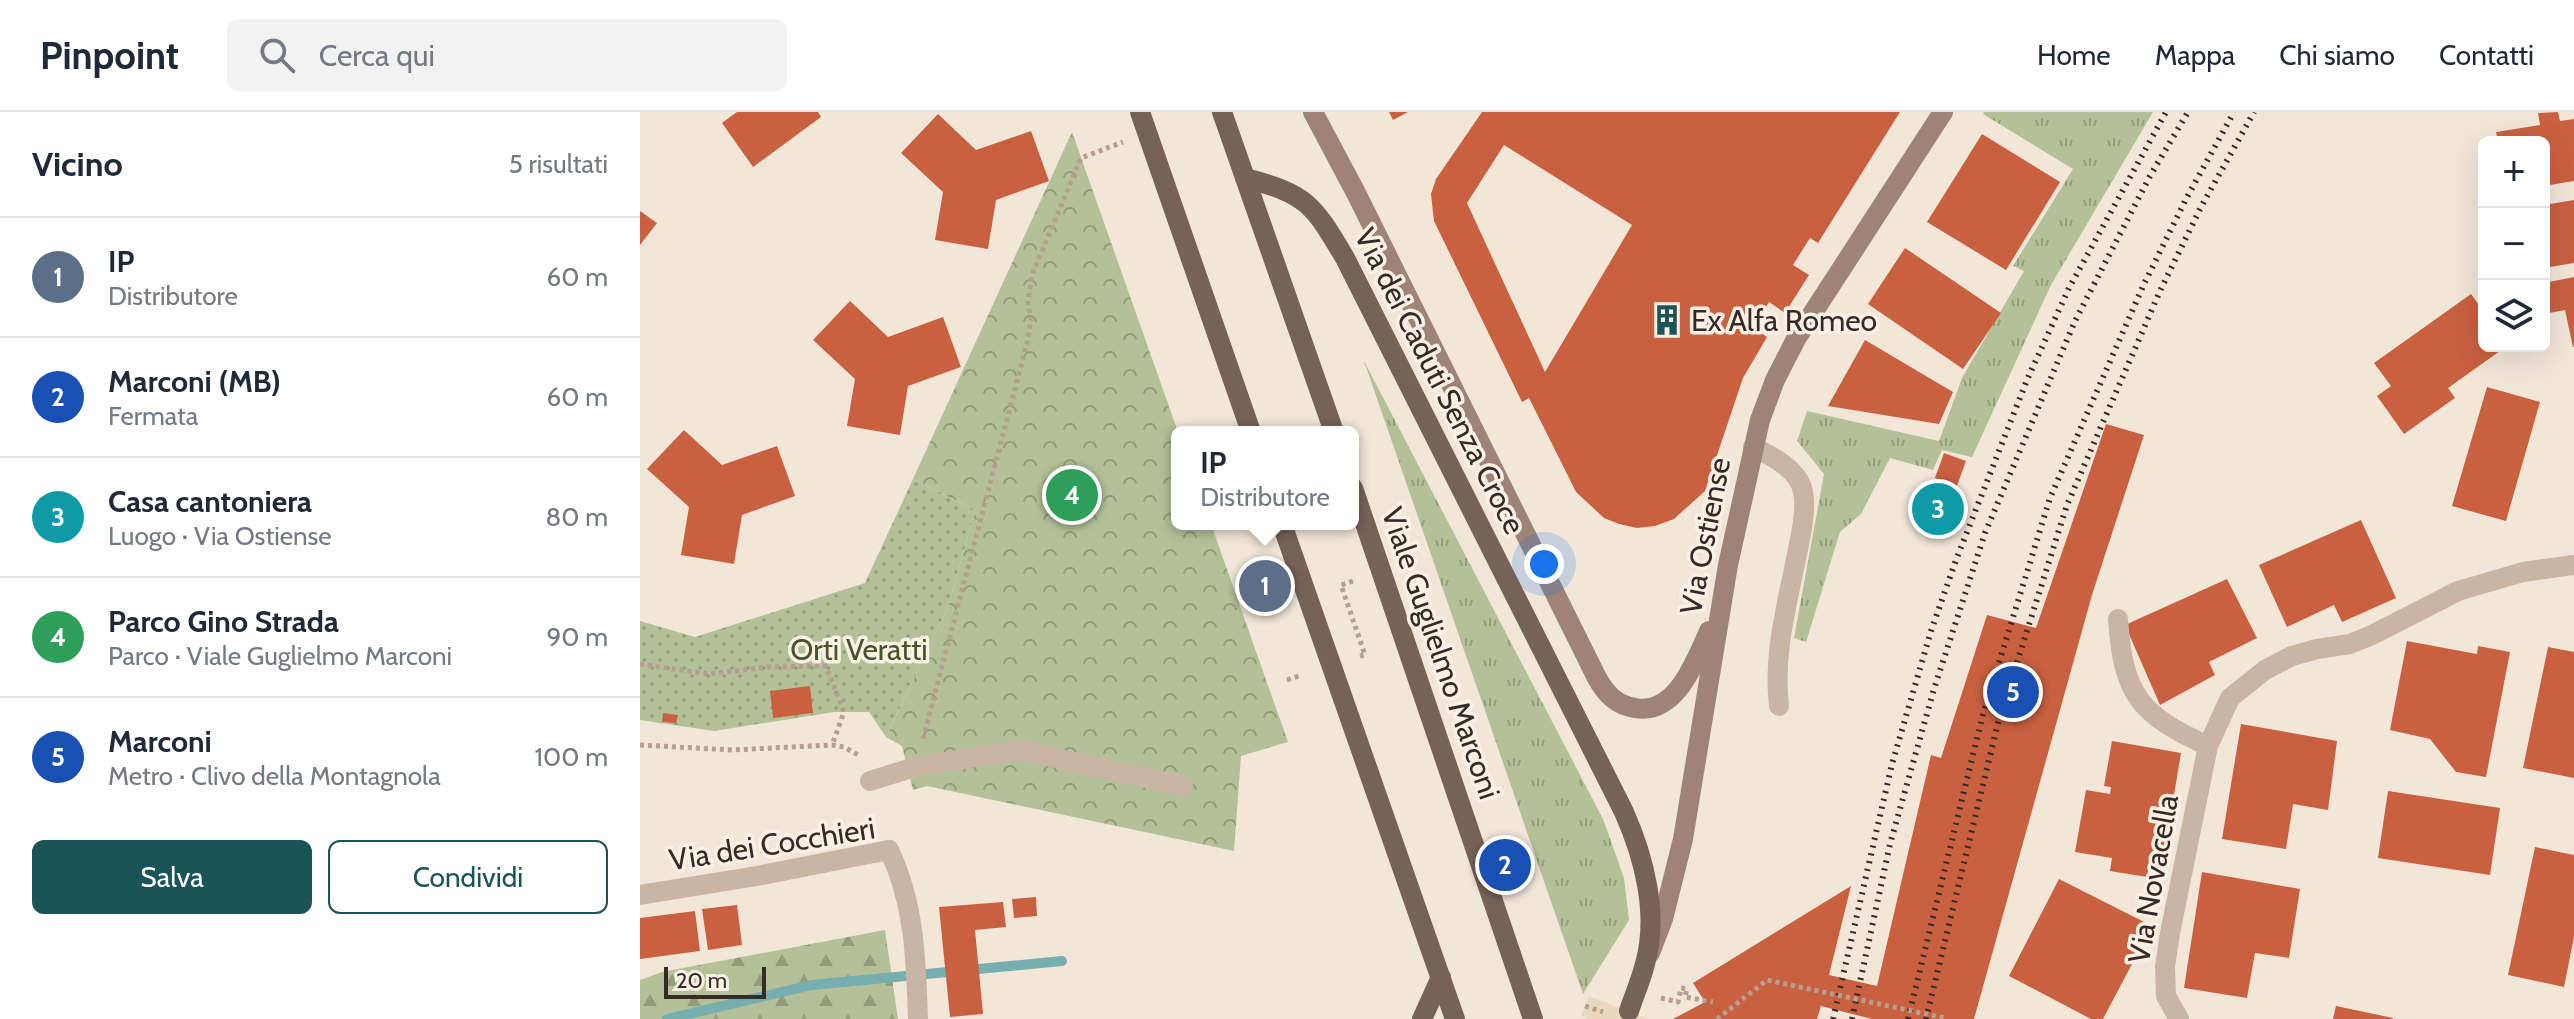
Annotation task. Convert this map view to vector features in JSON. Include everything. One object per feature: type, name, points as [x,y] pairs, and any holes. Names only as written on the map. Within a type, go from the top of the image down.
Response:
[{"type":"main road","points":[[1140,112],[1249,426]]},
{"type":"main road","points":[[1222,112],[1332,426]]},
{"type":"main road","name":"Via dei Caduti Senza Croce","points":[[1313,112],[1608,696],[1624,706],[1640,709],[1655,708],[1665,701],[1690,674],[1721,604]]},
{"type":"main road","name":"Via Ostiense","points":[[1629,1011],[1663,919],[1683,839],[1721,604],[1753,447],[1775,380],[1796,339],[1943,112]]},
{"type":"main road","name":"Via dei Caduti Senza Croce","points":[[1245,178],[1287,190],[1307,202],[1319,215],[1345,258],[1629,823],[1644,870],[1649,907],[1650,938],[1645,964]]},
{"type":"main road","name":"Viale Guglielmo Marconi","points":[[1359,506],[1533,1019]]},
{"type":"main road","points":[[1284,530],[1455,1019]]},
{"type":"main road","points":[[1422,1019],[1441,977]]},
{"type":"street","points":[[1753,447],[1777,459],[1794,474],[1803,489],[1801,529],[1777,655],[1779,706]]},
{"type":"street","name":"Via Novacella","points":[[2179,1019],[2166,996],[2165,967],[2208,746],[2230,698],[2265,670],[2292,656],[2361,639],[2458,591],[2523,572],[2574,565]]},
{"type":"street","points":[[2118,619],[2120,650],[2126,677],[2135,696],[2155,718],[2208,746]]},
{"type":"street","points":[[870,781],[915,767],[1019,750],[1183,786]]},
{"type":"street","name":"Via dei Cocchieri","points":[[640,895],[889,850],[900,872],[914,931],[918,1019]]},
{"type":"path","points":[[915,767],[1027,343],[1032,275],[1081,158],[1148,133]]},
{"type":"path","points":[[1353,581],[1341,585],[1365,655],[1360,656]]},
{"type":"path","points":[[640,664],[709,674],[768,667],[826,666],[844,712],[832,745]]},
{"type":"path","points":[[1287,680],[1299,676]]},
{"type":"path","points":[[640,745],[732,750],[832,745],[859,755],[870,781]]},
{"type":"path","points":[[1717,1019],[1767,980],[1945,1018]]},
{"type":"path","points":[[1661,998],[1678,1002],[1681,988],[1687,989],[1685,997],[1713,1002]]},
{"type":"green space","points":[[1984,112],[2153,112],[2051,285],[1972,457],[1942,450],[1933,470],[1890,458],[1861,514],[1840,532],[1806,642],[1794,638],[1824,474],[1797,441],[1807,411],[1939,441],[1962,378],[2024,271],[2013,266],[2073,169]]},
{"type":"green space","points":[[1072,132],[1176,426],[1171,426],[1171,530],[1213,530],[1288,742],[1241,756],[1234,851],[927,786],[913,790],[902,746],[886,737],[948,607],[975,510],[913,479]]},
{"type":"green space","points":[[1364,361],[1603,819],[1624,878],[1629,920],[1583,994]]},
{"type":"green space","name":"Orti Veratti","points":[[913,479],[975,510],[948,607],[886,737],[869,712],[834,712],[714,731],[640,720],[640,621],[695,637],[865,583]]},
{"type":"green space","points":[[885,930],[898,1019],[640,1019],[640,980],[662,972]]},
{"type":"shaded area","points":[[1589,996],[1649,1019],[1588,1019],[1581,1016]]},
{"type":"building","points":[[737,112],[818,112],[821,117],[753,167],[722,123]]},
{"type":"building","points":[[1389,112],[1408,112],[1393,120]]},
{"type":"building","name":"Ex Alfa Romeo","points":[[1482,112],[1900,112],[1818,243],[1810,238],[1793,265],[1809,275],[1785,313],[1769,302],[1754,328],[1767,337],[1743,378],[1705,491],[1674,519],[1655,526],[1637,528],[1604,518],[1576,492],[1529,398],[1522,402],[1434,221],[1431,194],[1436,179]],"holes":[[[1504,145],[1632,225],[1545,372],[1467,203]]]},
{"type":"building","points":[[2558,112],[2560,121],[2574,119],[2574,181],[2550,185],[2550,136],[2497,136],[2496,132],[2540,125],[2538,113]]},
{"type":"building","points":[[938,114],[976,150],[1031,131],[1049,181],[996,200],[988,249],[935,240],[943,192],[901,153]]},
{"type":"building","points":[[1982,134],[2060,182],[2006,270],[1927,222]]},
{"type":"building","points":[[2574,200],[2574,263],[2550,267],[2550,204]]},
{"type":"building","points":[[640,211],[657,223],[640,245]]},
{"type":"building","points":[[1905,248],[2001,313],[1963,369],[1868,304]]},
{"type":"building","points":[[2574,277],[2574,347],[2565,310],[2550,313],[2550,282]]},
{"type":"building","points":[[2471,294],[2478,304],[2478,352],[2499,352],[2448,388],[2455,398],[2404,434],[2377,396],[2391,386],[2374,363]]},
{"type":"building","points":[[850,301],[888,337],[943,317],[961,367],[908,386],[900,435],[847,426],[855,379],[813,340]]},
{"type":"building","points":[[1865,340],[1953,392],[1939,424],[1828,406]]},
{"type":"building","points":[[2487,387],[2540,402],[2506,521],[2452,506]]},
{"type":"building","points":[[2106,424],[2144,435],[2092,595],[1974,1019],[1872,1019],[1821,1006],[1817,1019],[1673,1019],[1705,1002],[1693,983],[1851,886],[1829,975],[1877,986],[1931,755],[1941,758],[1987,615],[2036,628]]},
{"type":"building","points":[[684,430],[722,465],[777,446],[795,496],[742,515],[734,564],[681,555],[689,507],[647,469]]},
{"type":"building","points":[[1944,453],[1966,461],[1957,486],[1935,478]]},
{"type":"building","points":[[1927,482],[1965,497],[1949,537],[1912,522]]},
{"type":"building","points":[[2361,520],[2396,598],[2342,622],[2334,605],[2287,627],[2259,565]]},
{"type":"building","points":[[2227,579],[2257,638],[2209,662],[2215,675],[2160,705],[2125,625]]},
{"type":"building","points":[[2407,641],[2477,654],[2478,646],[2510,652],[2486,777],[2456,772],[2430,739],[2390,730]]},
{"type":"building","points":[[2548,647],[2574,652],[2574,778],[2523,768]]},
{"type":"building","points":[[810,686],[813,713],[773,718],[770,691]]},
{"type":"building","points":[[663,713],[678,715],[676,723],[662,722]]},
{"type":"building","points":[[2241,724],[2337,741],[2328,810],[2293,804],[2286,849],[2222,839]]},
{"type":"building","points":[[2112,741],[2181,753],[2162,867],[2149,865],[2147,877],[2110,871],[2112,858],[2075,852],[2086,790],[2110,794],[2111,787],[2104,786]]},
{"type":"building","points":[[2388,791],[2500,808],[2490,875],[2378,858]]},
{"type":"building","points":[[2535,847],[2574,855],[2574,937],[2564,987],[2508,975]]},
{"type":"building","points":[[2202,872],[2300,889],[2289,958],[2255,953],[2247,998],[2184,988]]},
{"type":"building","points":[[2059,879],[2152,926],[2103,1019],[2091,1019],[2009,976]]},
{"type":"building","points":[[1036,897],[1037,916],[1014,918],[1012,899]]},
{"type":"building","points":[[1003,902],[1006,927],[975,930],[983,1014],[950,1017],[939,907]]},
{"type":"building","points":[[737,905],[742,945],[708,950],[702,909]]},
{"type":"building","points":[[695,911],[700,951],[640,959],[640,918]]},
{"type":"building","points":[[2336,1006],[2393,1018],[2393,1019],[2333,1019]]},
{"type":"waterway","points":[[667,1019],[812,985],[1062,961]]},
{"type":"railway","points":[[1833,1019],[1892,764],[1931,631],[1956,560],[2027,380],[2069,288],[2166,112]]},
{"type":"railway","points":[[1852,1019],[1890,844],[1934,689],[1985,533],[2075,321],[2150,176],[2188,112]]},
{"type":"railway","points":[[1908,1019],[1983,714],[2050,498],[2144,284],[2234,112]]},
{"type":"railway","points":[[1926,1019],[1999,719],[2067,505],[2160,291],[2201,207],[2254,112]]},
{"type":"place","name":"Ex Alfa Romeo","points":[[1667,320]]},
{"type":"place","name":"Parco Gino Strada","points":[[1072,495]]},
{"type":"place","name":"Casa cantoniera","points":[[1938,509]]},
{"type":"place","name":"IP","points":[[1265,586]]},
{"type":"place","name":"Marconi","points":[[2013,692]]},
{"type":"place","name":"Marconi (MB)","points":[[1505,865]]}]
